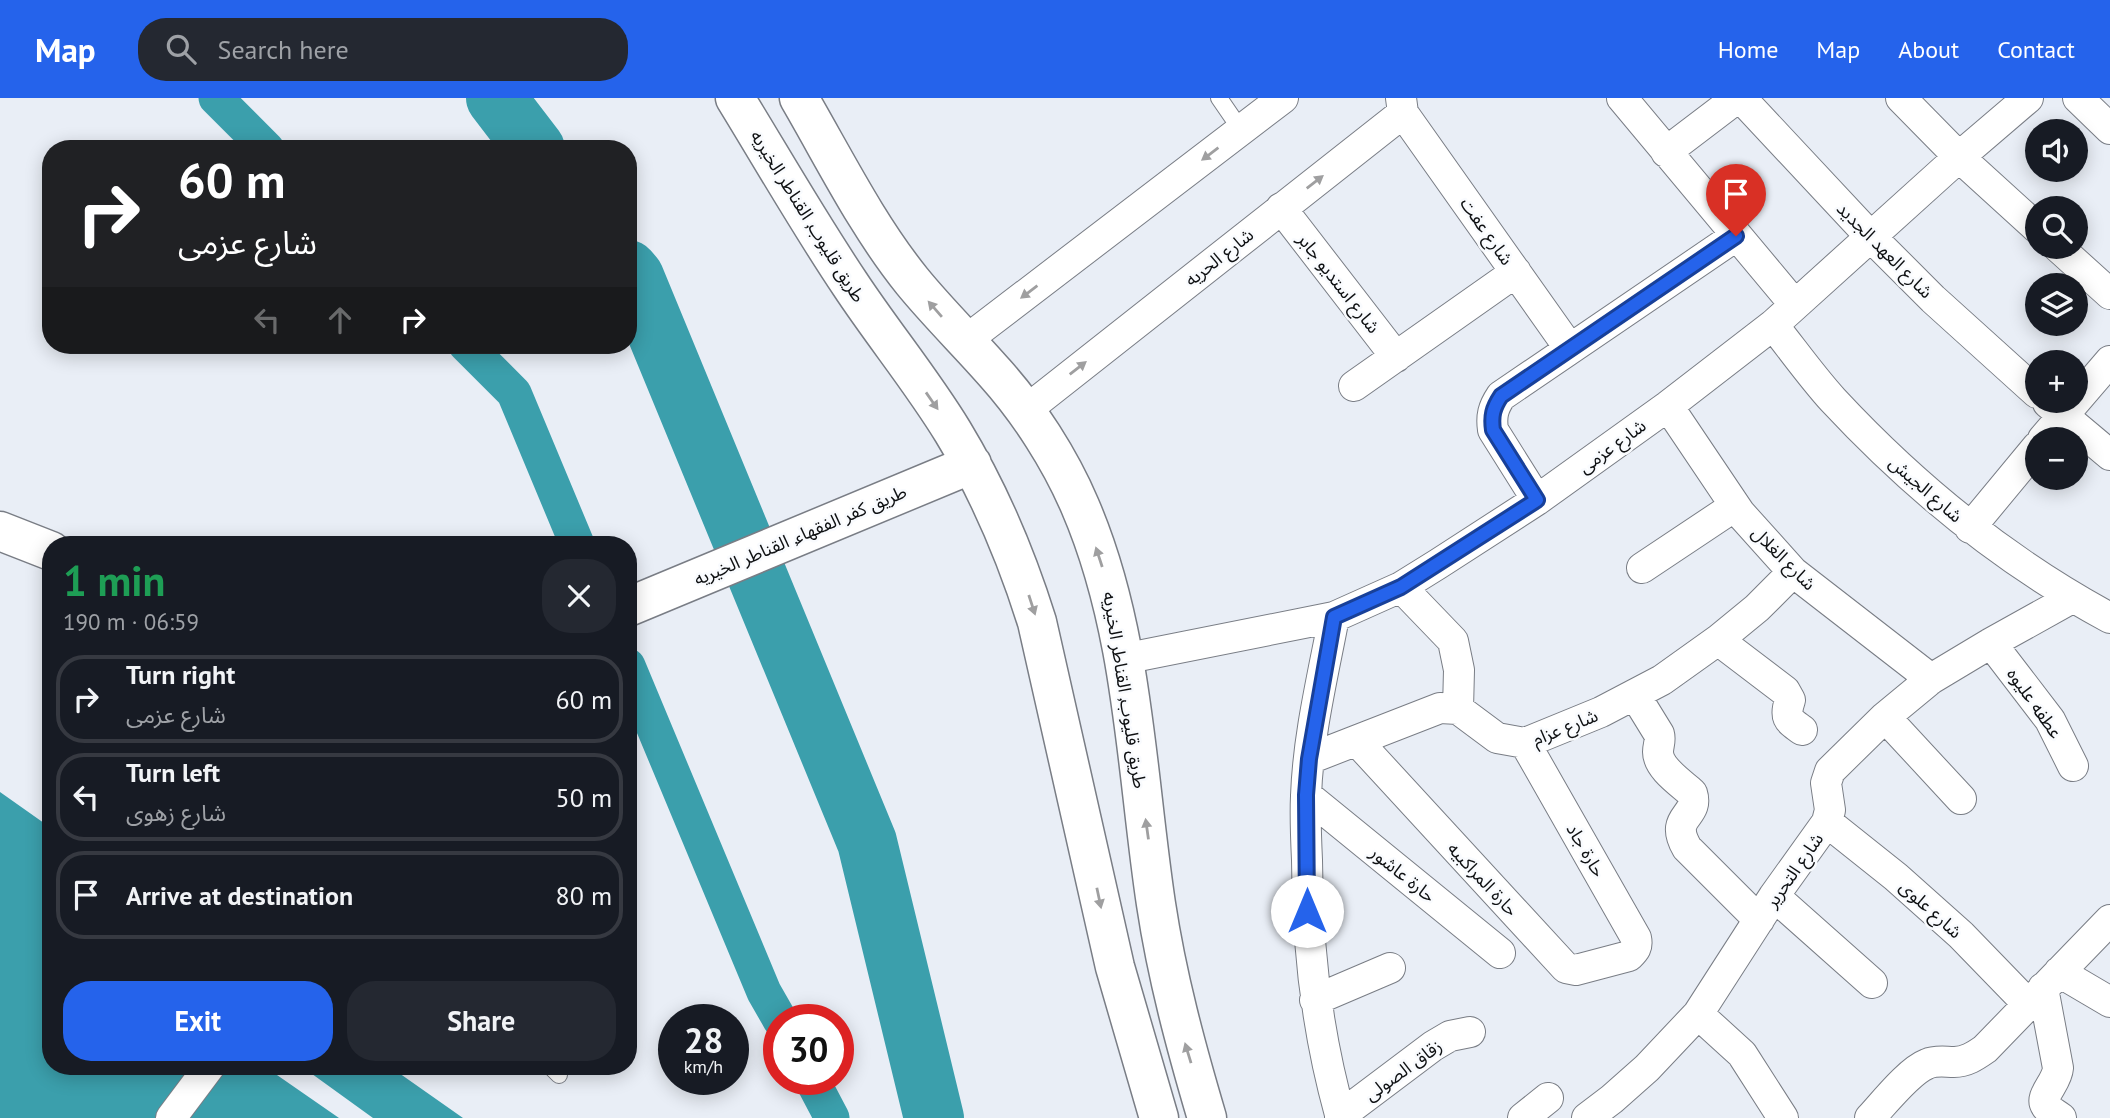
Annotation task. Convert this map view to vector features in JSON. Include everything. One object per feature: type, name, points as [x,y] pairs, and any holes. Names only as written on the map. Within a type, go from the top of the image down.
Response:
[{"type":"main road","name":"طريق قليوب, القناطر الخيريه","points":[[735,98],[827,249],[952,430],[998,515],[1038,622],[1115,967],[1159,1118]]},
{"type":"main road","name":"طريق قليوب, القناطر الخيريه","points":[[799,98],[890,252],[913,283],[996,374],[1025,411],[1054,456],[1079,504],[1099,554],[1110,593],[1123,659],[1163,947],[1183,1038],[1207,1118]]},
{"type":"main road","name":"طريق كفر الفقهاء, القناطر الخيريه","points":[[637,603],[972,464]]},
{"type":"main road","points":[[0,531],[42,547]]},
{"type":"street","points":[[965,341],[1283,98]]},
{"type":"street","points":[[1622,98],[1795,305]]},
{"type":"street","points":[[1667,152],[1739,98]]},
{"type":"street","name":"شارع العهد الجديد","points":[[1739,98],[1870,236],[1942,307],[2025,382]]},
{"type":"street","points":[[1901,98],[1959,157],[2025,217]]},
{"type":"street","name":"شارع عزمى","points":[[1123,659],[1334,617],[1401,587],[1537,500],[1668,406],[1773,325],[2028,98]]},
{"type":"street","points":[[2078,98],[2110,129]]},
{"type":"street","name":"شارع الحريه","points":[[1025,411],[1281,208],[1402,105]]},
{"type":"street","name":"شارع عفت","points":[[1402,105],[1570,349]]},
{"type":"street","name":"شارع استديو جابر","points":[[1281,208],[1396,357]]},
{"type":"street","points":[[1537,500],[1493,430],[1494,406],[1501,396],[1736,236]]},
{"type":"street","points":[[2071,259],[2110,294]]},
{"type":"street","points":[[1354,386],[1516,272]]},
{"type":"street","name":"شارع الجيش","points":[[1773,325],[1832,399],[1897,466],[1970,528],[2072,598],[2110,618]]},
{"type":"street","points":[[2088,379],[2110,361]]},
{"type":"street","name":"شارع الغلال","points":[[1668,406],[1735,506],[1793,572],[1931,679]]},
{"type":"street","points":[[2060,413],[2110,455]]},
{"type":"street","points":[[1970,528],[2025,462]]},
{"type":"street","points":[[1642,568],[1735,506]]},
{"type":"street","name":"شارع عزام","points":[[1458,709],[1497,738],[1525,743],[1601,712],[1662,680],[1718,640],[1757,608],[1793,572]]},
{"type":"street","points":[[1309,759],[1440,708],[1458,709],[1459,670],[1453,641],[1401,587]]},
{"type":"street","name":"شارع التحرير","points":[[1587,1118],[1623,1109],[1647,1068],[1698,1014],[1767,908],[1828,822],[1830,810],[1826,783],[1830,771],[1885,717],[1931,679],[2072,598]]},
{"type":"street","points":[[1334,617],[1309,759],[1306,795],[1307,911],[1315,1000],[1324,1052],[1341,1117]]},
{"type":"street","points":[[1718,640],[1785,691],[1790,700],[1786,712],[1789,720],[1802,730]]},
{"type":"street","name":"عطفه عليوه","points":[[1991,643],[2050,720],[2073,766]]},
{"type":"street","points":[[1635,695],[1660,734],[1660,760],[1692,793],[1693,807],[1679,829],[1686,848],[1872,983]]},
{"type":"street","points":[[1885,717],[1961,799]]},
{"type":"street","name":"حارة المراكبيه","points":[[1357,741],[1566,968],[1576,970],[1629,956]]},
{"type":"street","name":"حارة جاد","points":[[1525,743],[1636,938],[1635,950],[1629,956]]},
{"type":"street","name":"حارة عاشور","points":[[1306,795],[1500,953]]},
{"type":"street","name":"شارع علوى","points":[[1828,822],[1896,877],[1961,935],[2043,988],[2110,1002]]},
{"type":"street","points":[[1870,1118],[1916,1070],[1928,1063],[1956,1062],[1972,1058],[1985,1049],[2110,920]]},
{"type":"street","points":[[1315,1000],[1390,968]]},
{"type":"street","points":[[2043,988],[2058,1068],[2054,1083],[2044,1096],[2043,1113]]},
{"type":"street","points":[[1698,1014],[1742,1054],[1783,1118]]},
{"type":"street","name":"زقاق الصولى","points":[[1341,1117],[1433,1046],[1450,1036],[1470,1032]]},
{"type":"street","points":[[171,1118],[203,1075]]},
{"type":"street","points":[[1523,1118],[1548,1098]]},
{"type":"lane","points":[[1219,98],[1241,130]]},
{"type":"water","points":[[0,792],[42,822],[42,1075],[277,1075],[339,1118],[0,1118]]},
{"type":"water","points":[[313,1075],[402,1075],[463,1118],[373,1118]]},
{"type":"waterway","points":[[216,98],[258,140]]},
{"type":"waterway","points":[[496,98],[528,140]]},
{"type":"waterway","points":[[637,284],[867,842],[934,1118]]},
{"type":"waterway","points":[[475,354],[514,393],[574,536]]},
{"type":"waterway","points":[[637,688],[771,1004]]},
{"type":"waterway","points":[[820,1095],[832,1118]]},
{"type":"route","points":[[1307,911],[1306,795],[1309,759],[1334,617],[1401,587],[1537,500],[1493,430],[1494,406],[1501,396],[1736,236]]}]
